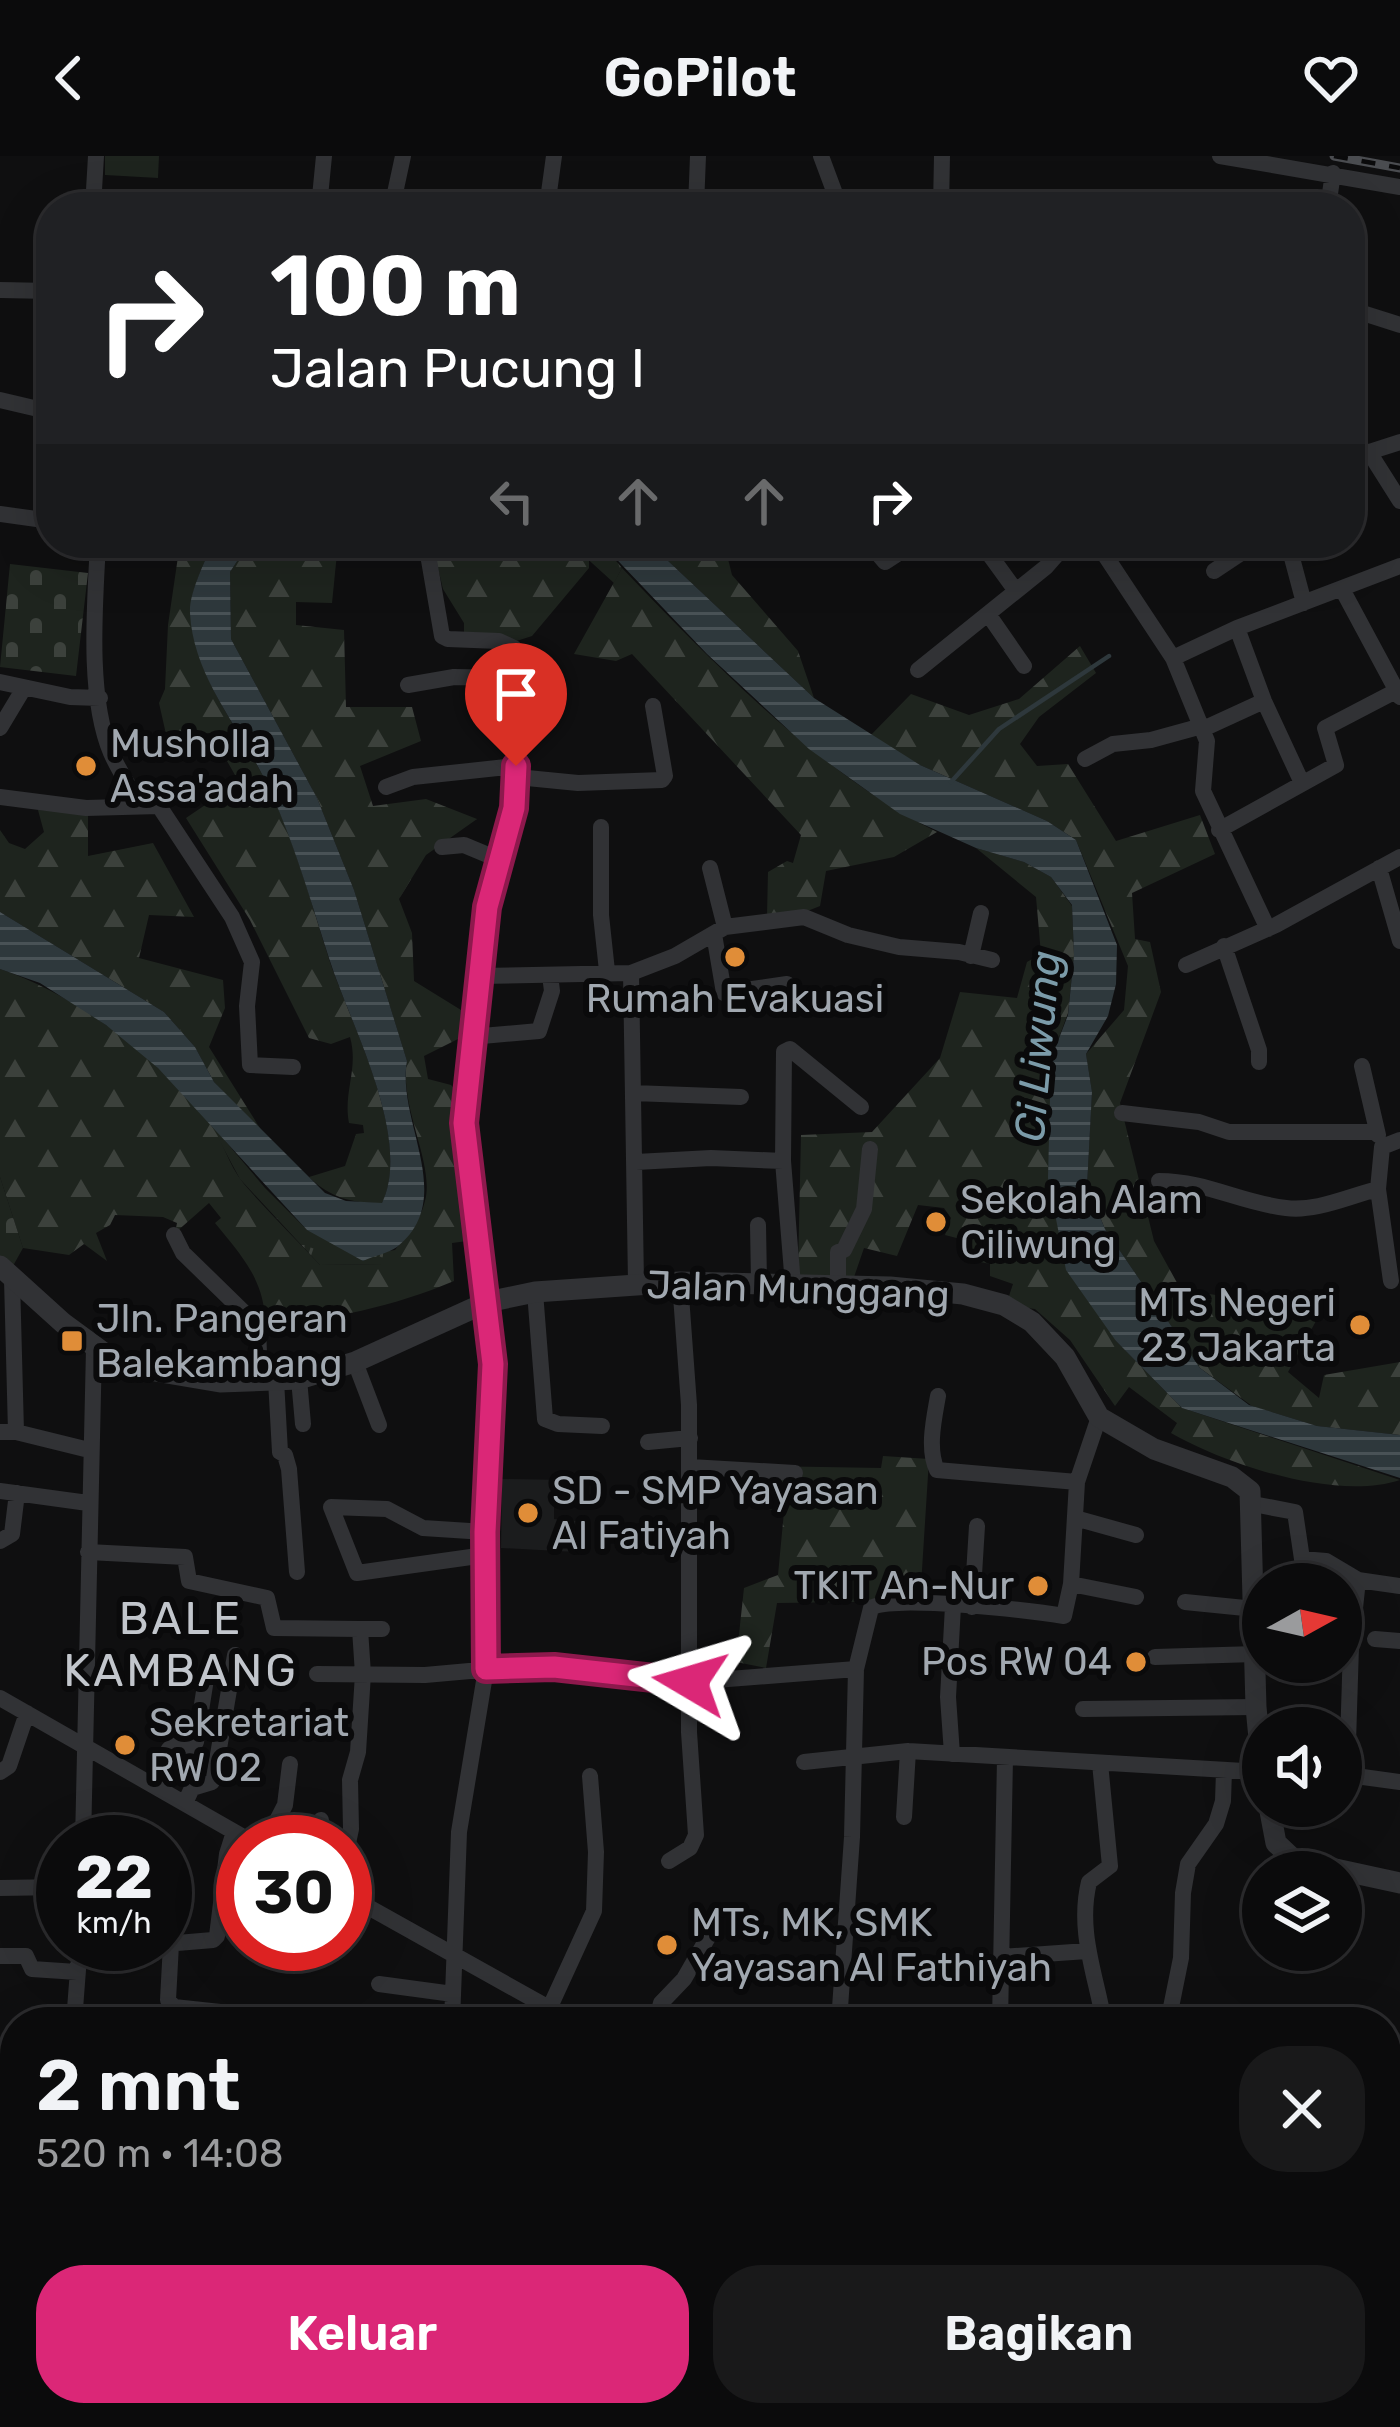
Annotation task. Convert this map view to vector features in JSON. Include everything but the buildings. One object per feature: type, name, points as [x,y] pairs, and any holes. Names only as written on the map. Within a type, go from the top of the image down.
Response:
[{"type":"street","points":[[94,192],[95,156]]},
{"type":"street","points":[[320,192],[324,156]]},
{"type":"street","points":[[395,192],[403,156]]},
{"type":"street","points":[[549,192],[554,156]]},
{"type":"street","points":[[697,192],[698,156]]},
{"type":"street","points":[[821,156],[834,192]]},
{"type":"street","points":[[941,192],[942,156]]},
{"type":"street","points":[[1220,156],[1400,187]]},
{"type":"street","points":[[1330,192],[1333,172]]},
{"type":"street","points":[[0,290],[36,291]]},
{"type":"street","points":[[1365,314],[1400,325]]},
{"type":"street","points":[[0,400],[36,408]]},
{"type":"street","points":[[1365,452],[1400,442]]},
{"type":"street","points":[[1370,452],[1400,502]]},
{"type":"street","points":[[0,514],[36,519]]},
{"type":"street","points":[[97,558],[94,632],[100,698],[111,753],[139,804]]},
{"type":"street","points":[[429,558],[442,636],[495,641],[514,648],[514,808],[487,907],[464,1123],[493,1364],[485,1532],[486,1669],[462,1807],[453,2007]]},
{"type":"street","points":[[992,558],[1016,591]]},
{"type":"street","points":[[918,670],[1054,558]]},
{"type":"street","points":[[1106,558],[1173,658],[1203,727],[1208,752],[1203,791],[1268,928]]},
{"type":"street","points":[[1214,571],[1234,558]]},
{"type":"street","points":[[1292,558],[1304,603]]},
{"type":"street","points":[[1173,658],[1237,628],[1400,566]]},
{"type":"street","points":[[1219,830],[1336,765],[1325,728],[1398,694],[1342,589]]},
{"type":"street","points":[[988,614],[1024,666]]},
{"type":"street","points":[[1237,628],[1302,783]]},
{"type":"street","points":[[408,685],[454,677],[514,678]]},
{"type":"street","points":[[0,682],[100,698]]},
{"type":"street","points":[[0,728],[24,688]]},
{"type":"street","points":[[1085,759],[1113,744],[1203,727],[1264,701]]},
{"type":"street","points":[[386,787],[413,777],[516,771],[578,783],[662,780],[653,706]]},
{"type":"street","points":[[0,796],[86,808],[159,806],[241,934],[252,962],[250,1065],[293,1067]]},
{"type":"street","points":[[601,827],[601,915],[607,971]]},
{"type":"street","points":[[442,847],[464,845],[500,860]]},
{"type":"street","points":[[1186,965],[1268,928],[1400,857]]},
{"type":"street","points":[[710,868],[724,993],[788,984]]},
{"type":"street","points":[[1379,868],[1400,941]]},
{"type":"street","points":[[971,956],[981,913]]},
{"type":"street","points":[[479,976],[631,973],[720,930],[804,917],[899,947],[992,960]]},
{"type":"street","points":[[1224,946],[1259,1062]]},
{"type":"street","points":[[631,973],[636,1283]]},
{"type":"street","points":[[482,1036],[539,1030],[552,992],[550,975]]},
{"type":"street","points":[[793,1286],[783,1161],[786,1049],[860,1107]]},
{"type":"street","points":[[1362,1066],[1386,1140],[1378,1189],[1394,1250],[1391,1281]]},
{"type":"street","points":[[633,1094],[741,1096]]},
{"type":"street","points":[[1122,1114],[1199,1122],[1229,1132],[1386,1140]]},
{"type":"street","points":[[838,1286],[838,1252],[844,1250],[864,1209],[870,1149]]},
{"type":"street","points":[[636,1162],[783,1161]]},
{"type":"street","points":[[1159,1180],[1191,1180],[1286,1208],[1306,1208],[1378,1189]]},
{"type":"street","points":[[758,1226],[759,1282]]},
{"type":"street","points":[[175,1235],[184,1253],[258,1326],[280,1452],[289,1468],[297,1572]]},
{"type":"street","points":[[6,1273],[8,1432],[89,1450]]},
{"type":"street","name":"Jalan Munggang","points":[[6,1273],[94,1348],[137,1368],[179,1376],[268,1381],[299,1379],[355,1361],[487,1302],[535,1292],[636,1283],[759,1282],[963,1294],[1004,1305],[1032,1322],[1065,1357],[1099,1417]]},
{"type":"street","points":[[669,1861],[690,1848],[695,1835],[689,1732],[690,1438],[680,1282]]},
{"type":"street","points":[[535,1292],[545,1419],[602,1426]]},
{"type":"street","points":[[84,1815],[94,1348]]},
{"type":"street","points":[[355,1361],[379,1425]]},
{"type":"street","points":[[299,1379],[303,1424]]},
{"type":"street","points":[[938,1396],[932,1435],[932,1465],[937,1470],[1077,1482]]},
{"type":"street","points":[[839,2007],[856,1755],[856,1670],[875,1603],[1064,1616],[1071,1584],[1077,1482],[1099,1417],[1154,1449],[1247,1487],[1253,1504],[1254,1563]]},
{"type":"street","points":[[649,1442],[690,1438]]},
{"type":"street","points":[[690,1467],[795,1473]]},
{"type":"street","points":[[0,1541],[12,1534],[9,1492],[88,1503]]},
{"type":"street","points":[[1253,1504],[1295,1512],[1302,1559],[1329,1563]]},
{"type":"street","points":[[485,1532],[423,1528],[387,1509],[331,1507],[357,1573],[485,1555]]},
{"type":"street","points":[[1075,1518],[1136,1535]]},
{"type":"street","points":[[952,1754],[948,1697],[977,1526]]},
{"type":"street","points":[[88,1552],[184,1557],[189,1581],[266,1598],[274,1628],[382,1629]]},
{"type":"street","points":[[1362,1581],[1400,1586]]},
{"type":"street","points":[[1071,1584],[1136,1597]]},
{"type":"street","points":[[1185,1602],[1242,1608]]},
{"type":"street","points":[[351,1815],[350,1780],[358,1752],[363,1674],[360,1629]]},
{"type":"street","points":[[1375,1639],[1400,1641]]},
{"type":"street","points":[[1155,1657],[1242,1654]]},
{"type":"street","points":[[185,1803],[192,1788],[214,1778],[235,1655]]},
{"type":"street","points":[[316,1674],[425,1675],[554,1667],[690,1682],[856,1670]]},
{"type":"street","points":[[151,1784],[173,1745],[190,1747],[196,1742],[206,1679]]},
{"type":"street","points":[[1256,1683],[1256,1707]]},
{"type":"street","points":[[0,1697],[216,1821]]},
{"type":"street","points":[[1083,1709],[1242,1707]]},
{"type":"street","points":[[0,1772],[9,1766],[27,1713]]},
{"type":"street","points":[[904,1817],[908,1751]]},
{"type":"street","points":[[804,1762],[908,1751],[1242,1771]]},
{"type":"street","points":[[1000,2007],[1005,1758]]},
{"type":"street","points":[[1100,1763],[1110,1866],[1092,1878],[1084,1910],[1087,1951],[1100,2007]]},
{"type":"street","points":[[280,1815],[290,1764]]},
{"type":"street","points":[[1171,2007],[1181,1958],[1188,1864],[1216,1824],[1224,1771]]},
{"type":"street","points":[[372,1909],[550,2007],[594,1911],[596,1852],[590,1776]]},
{"type":"street","points":[[1362,1777],[1400,1782]]},
{"type":"street","points":[[1273,1827],[1276,1843],[1294,1860],[1400,1882]]},
{"type":"street","points":[[0,1888],[36,1887]]},
{"type":"street","points":[[660,2007],[684,1979],[711,1932]]},
{"type":"street","points":[[1001,1957],[1087,1951]]},
{"type":"street","points":[[0,1956],[28,1956],[32,1969],[77,1972],[75,2007]]},
{"type":"street","points":[[168,1971],[168,2000],[174,2007]]},
{"type":"street","points":[[379,1984],[453,1994]]},
{"type":"shaded area","points":[[206,558],[239,558],[230,572],[231,639],[317,798],[354,890],[407,1061],[423,1206],[414,1227],[397,1247],[363,1261],[307,1230],[158,1068],[106,1025],[40,983],[0,969],[0,912],[164,1012],[195,1047],[214,1082],[325,1193],[346,1201],[382,1203],[390,1148],[376,1085],[284,824],[199,657],[190,613]]},
{"type":"shaded area","points":[[615,558],[665,558],[814,698],[920,765],[1047,821],[1076,840],[1117,945],[1116,984],[1108,1016],[1086,1054],[1092,1092],[1087,1186],[1105,1229],[1200,1368],[1249,1405],[1317,1426],[1400,1435],[1400,1478],[1182,1408],[1116,1341],[1066,1270],[1048,1178],[1051,1059],[1068,1015],[1074,955],[1072,905],[1051,877],[1024,862],[976,848],[900,814],[809,749],[707,654]]},
{"type":"shaded area","name":"SD - SMP Yayasan Al Fatiyah","points":[[502,1479],[565,1480],[564,1506],[554,1507],[554,1519],[577,1521],[576,1552],[501,1548]]},
{"type":"green space","points":[[105,156],[159,156],[158,178],[105,175]]},
{"type":"green space","points":[[178,558],[206,558],[192,596],[194,636],[208,678],[285,824],[377,1086],[390,1149],[382,1203],[342,1198],[309,1177],[345,1166],[356,1134],[364,1133],[363,1125],[349,1123],[350,1037],[331,1044],[309,1038],[250,920],[186,818],[239,782],[211,733],[166,734],[159,703],[165,689]]},
{"type":"green space","points":[[239,558],[336,558],[332,603],[296,602],[296,625],[344,630],[346,707],[412,707],[421,741],[360,766],[373,806],[426,799],[477,819],[426,855],[399,899],[412,933],[414,981],[461,1010],[460,1038],[424,1056],[428,1079],[451,1085],[471,1106],[474,1240],[452,1243],[454,1281],[361,1311],[265,1323],[256,1281],[215,1223],[221,1218],[209,1203],[175,1233],[177,1223],[163,1217],[115,1215],[110,1225],[96,1233],[107,1261],[84,1244],[69,1255],[23,1248],[0,1177],[0,969],[86,1012],[163,1073],[213,1127],[244,1184],[320,1265],[383,1264],[383,1252],[395,1250],[423,1208],[427,1187],[408,1097],[407,1061],[354,890],[317,798],[231,639],[230,572]]},
{"type":"green space","points":[[436,558],[589,559],[589,568],[532,636],[492,649],[479,636],[464,637],[464,623],[443,589]]},
{"type":"green space","points":[[586,558],[614,558],[622,568],[614,583]]},
{"type":"green space","points":[[665,558],[728,558],[732,575],[798,651],[814,698]]},
{"type":"green space","points":[[10,564],[88,573],[76,676],[0,667]]},
{"type":"green space","points":[[622,568],[769,714],[851,780],[937,832],[894,857],[826,871],[820,906],[800,914],[767,917],[768,872],[787,861],[793,863],[801,835],[632,654],[616,661],[574,654]]},
{"type":"green space","points":[[1080,646],[1096,673],[1039,717],[1020,744],[1037,766],[1068,764],[1116,841],[1200,815],[1215,854],[1132,893],[1135,939],[1150,942],[1161,992],[1120,1103],[1154,1241],[1181,1290],[1322,1310],[1288,1372],[1319,1398],[1324,1375],[1400,1362],[1400,1435],[1317,1426],[1252,1406],[1200,1368],[1105,1229],[1087,1186],[1092,1092],[1086,1054],[1124,1010],[1128,966],[1076,840],[1047,821],[920,765],[870,736],[911,694],[969,715],[1019,699]]},
{"type":"green space","points":[[38,810],[88,812],[88,856],[153,843],[194,917],[149,915],[139,958],[223,980],[225,1008],[209,1047],[263,1133],[214,1082],[195,1047],[164,1012],[0,912],[0,830],[9,843],[25,849],[44,832]]},
{"type":"green space","points":[[976,848],[1024,862],[1051,877],[1072,906],[1074,955],[1068,1013],[1051,1059],[1116,1341],[1182,1408],[1400,1480],[1345,1486],[1283,1476],[1221,1457],[1171,1433],[1177,1423],[1129,1387],[1115,1406],[1070,1340],[1035,1309],[1006,1305],[1013,1284],[990,1276],[990,1264],[971,1260],[972,1242],[945,1235],[951,1218],[944,1208],[918,1205],[897,1256],[864,1248],[854,1277],[793,1284],[798,1271],[801,1135],[872,1132],[940,1058],[960,992],[1017,998],[1027,962],[1041,954],[1036,897]]},
{"type":"green space","points":[[210,1123],[307,1230],[383,1252],[384,1264],[320,1265],[240,1179]]},
{"type":"green space","points":[[0,1177],[23,1248],[9,1273],[0,1265]]},
{"type":"green space","points":[[883,1456],[929,1459],[920,1601],[777,1603],[766,1668],[736,1662],[744,1588],[778,1575],[784,1512],[757,1508],[760,1466],[881,1468]]},
{"type":"waterway","points":[[951,782],[999,729],[1109,656]]},
{"type":"railway","points":[[1334,156],[1400,168]]},
{"type":"place","name":"Musholla Assa'adah","points":[[86,766]]},
{"type":"place","name":"Rumah Evakuasi","points":[[735,957]]},
{"type":"place","name":"Sekolah Alam Ciliwung","points":[[936,1222]]},
{"type":"place","name":"MTs Negeri 23 Jakarta","points":[[1360,1325]]},
{"type":"place","name":"Jln. Pangeran Balekambang","points":[[72,1341]]},
{"type":"place","name":"SD - SMP Yayasan Al Fatiyah","points":[[528,1513]]},
{"type":"place","name":"TKIT An-Nur","points":[[1038,1586]]},
{"type":"place","name":"Pos RW 04","points":[[1136,1662]]},
{"type":"place","name":"Sekretariat RW 02","points":[[125,1745]]},
{"type":"place","name":"MTs, MK, SMK Yayasan Al Fathiyah","points":[[667,1945]]},
{"type":"district","name":"BALE KAMBANG","points":[[181,1644]]},
{"type":"route","points":[[516,766],[514,808],[487,907],[464,1123],[493,1364],[485,1532],[486,1669],[603,1670],[690,1682]]},
{"type":"water label","name":"Ci Liwung","points":[[1038,1046]]}]
